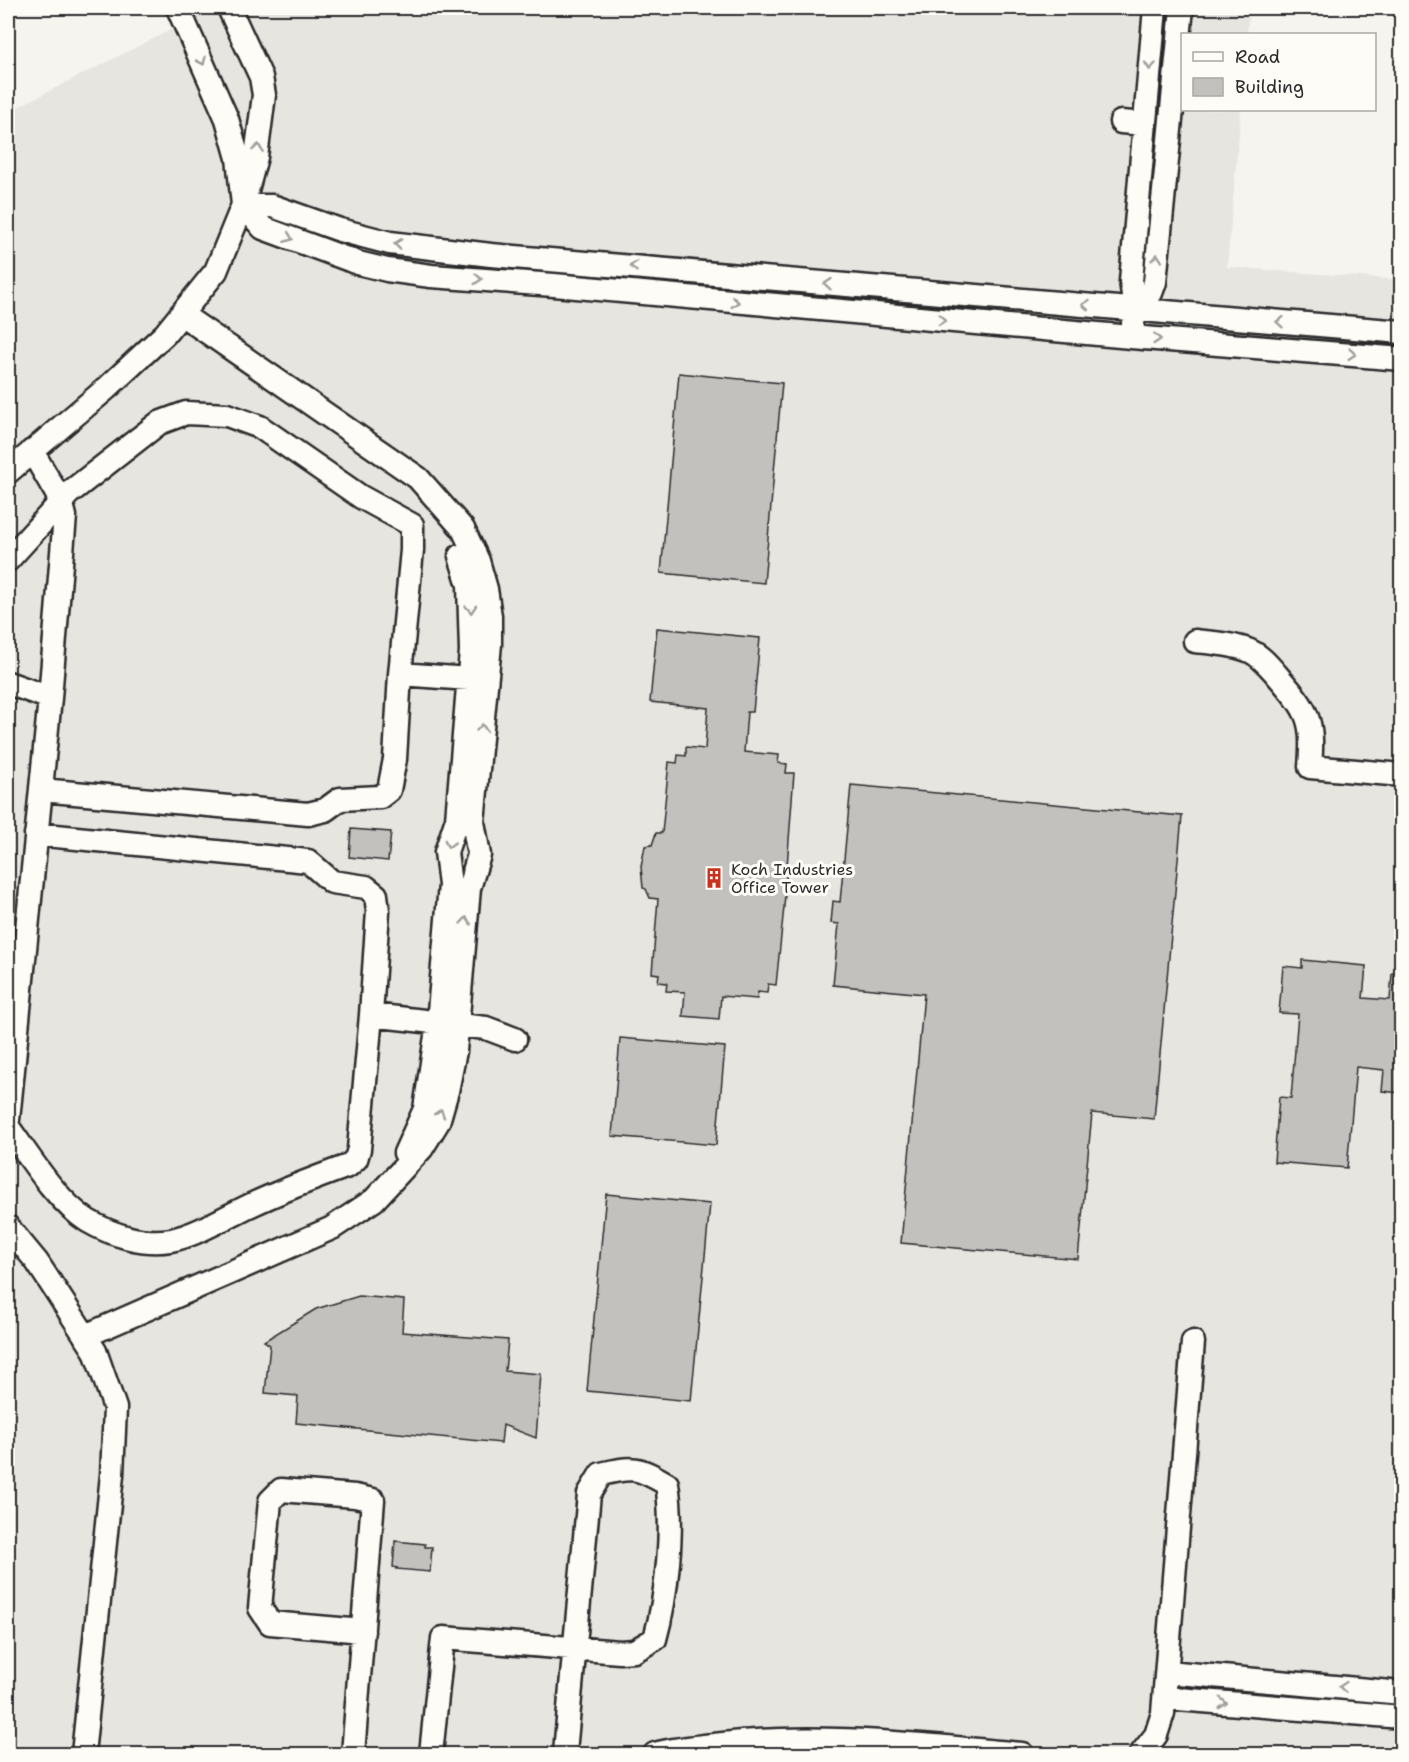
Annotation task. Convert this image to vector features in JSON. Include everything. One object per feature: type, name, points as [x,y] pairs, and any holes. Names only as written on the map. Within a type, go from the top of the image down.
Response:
[{"type":"lane","points":[[178,8],[227,119],[238,158],[243,205],[263,228],[358,263],[387,270],[431,276],[1401,359]]},
{"type":"lane","points":[[8,472],[107,388],[165,334],[216,271],[243,205],[256,157],[264,95],[261,77],[229,8]]},
{"type":"lane","points":[[1131,337],[1135,309],[1131,281],[1155,8]]},
{"type":"lane","points":[[1135,309],[1151,293],[1155,282],[1182,8]]},
{"type":"lane","points":[[1120,122],[1145,124]]},
{"type":"lane","points":[[243,205],[272,206],[340,230],[390,243],[491,255],[1401,332]]},
{"type":"lane","points":[[696,298],[698,272]]},
{"type":"lane","points":[[85,1336],[332,1228],[374,1200],[395,1177],[425,1109],[448,1024],[459,886],[446,852],[465,819],[490,644],[490,616],[486,589],[463,530],[418,478],[181,314]]},
{"type":"lane","points":[[8,560],[69,493],[159,423],[186,413],[227,415],[260,427],[361,497],[412,525],[412,550],[400,674],[395,759],[390,790],[380,797],[340,799],[325,810],[308,814],[40,790]]},
{"type":"lane","points":[[8,1120],[17,933],[36,834],[65,516],[61,501],[32,451]]},
{"type":"lane","points":[[431,495],[460,556],[469,585],[471,617],[465,819],[479,855],[459,886]]},
{"type":"lane","points":[[1195,641],[1241,648],[1251,651],[1265,662],[1303,706],[1310,725],[1312,741],[1310,767],[1401,775]]},
{"type":"lane","points":[[400,674],[469,679]]},
{"type":"lane","points":[[8,683],[50,698]]},
{"type":"lane","points":[[8,1127],[58,1194],[87,1220],[121,1236],[143,1240],[171,1240],[192,1232],[280,1191],[348,1166],[356,1159],[359,1149],[378,911],[376,895],[366,887],[332,882],[308,861],[36,834]]},
{"type":"lane","points":[[371,1015],[486,1028],[515,1039]]},
{"type":"lane","points":[[8,1227],[37,1262],[95,1351],[115,1408],[112,1475],[83,1755]]},
{"type":"lane","points":[[1141,1755],[1156,1735],[1165,1698],[1193,1342]]},
{"type":"lane","points":[[431,1755],[443,1638],[576,1649],[620,1652],[634,1651],[655,1639],[663,1611],[671,1508],[667,1484],[644,1470],[622,1469],[601,1474],[590,1494],[576,1649],[565,1755]]},
{"type":"lane","points":[[353,1755],[374,1500],[356,1496],[281,1490],[270,1501],[260,1608],[270,1623],[363,1631]]},
{"type":"lane","points":[[1167,1672],[1401,1693]]},
{"type":"lane","points":[[1165,1698],[1401,1717]]},
{"type":"lane","points":[[655,1755],[669,1750],[743,1741],[793,1739],[869,1742],[1022,1755]]},
{"type":"shaded area","points":[[214,8],[1250,8],[1247,33],[1181,33],[1181,111],[1241,111],[1227,267],[1401,280],[1401,1754],[8,1754],[8,112]]},
{"type":"building","points":[[679,373],[782,383],[764,583],[661,573]]},
{"type":"building","name":"Koch Industries Office Tower","points":[[657,628],[760,638],[753,712],[747,712],[744,752],[779,755],[778,763],[787,764],[786,773],[794,773],[776,985],[768,984],[767,993],[758,992],[757,999],[721,996],[719,1019],[683,1016],[685,992],[666,991],[667,983],[658,982],[659,974],[652,973],[658,899],[650,898],[646,889],[643,888],[641,867],[645,846],[652,845],[656,833],[662,833],[669,762],[677,763],[678,755],[686,756],[686,747],[705,749],[708,708],[650,702]]},
{"type":"building","points":[[851,785],[1182,816],[1154,1119],[1092,1113],[1078,1259],[901,1243],[924,994],[833,985],[839,924],[831,923],[833,901],[840,902]]},
{"type":"building","points":[[351,829],[391,832],[388,861],[349,857]]},
{"type":"building","points":[[1302,960],[1366,966],[1363,998],[1390,1000],[1392,973],[1401,974],[1401,1093],[1382,1091],[1384,1070],[1356,1067],[1347,1168],[1274,1162],[1279,1097],[1291,1098],[1298,1014],[1279,1013],[1283,966],[1302,968]]},
{"type":"building","points":[[620,1038],[725,1047],[716,1145],[612,1136]]},
{"type":"building","points":[[606,1194],[710,1204],[691,1401],[587,1391]]},
{"type":"building","points":[[359,1296],[404,1300],[402,1332],[508,1340],[505,1371],[541,1374],[536,1438],[503,1425],[501,1443],[296,1423],[298,1396],[265,1393],[270,1345],[264,1341],[316,1309]]},
{"type":"building","points":[[395,1541],[425,1544],[425,1547],[432,1547],[430,1572],[393,1567]]},
{"type":"place","name":"Koch Industries Office Tower","points":[[714,878]]}]
